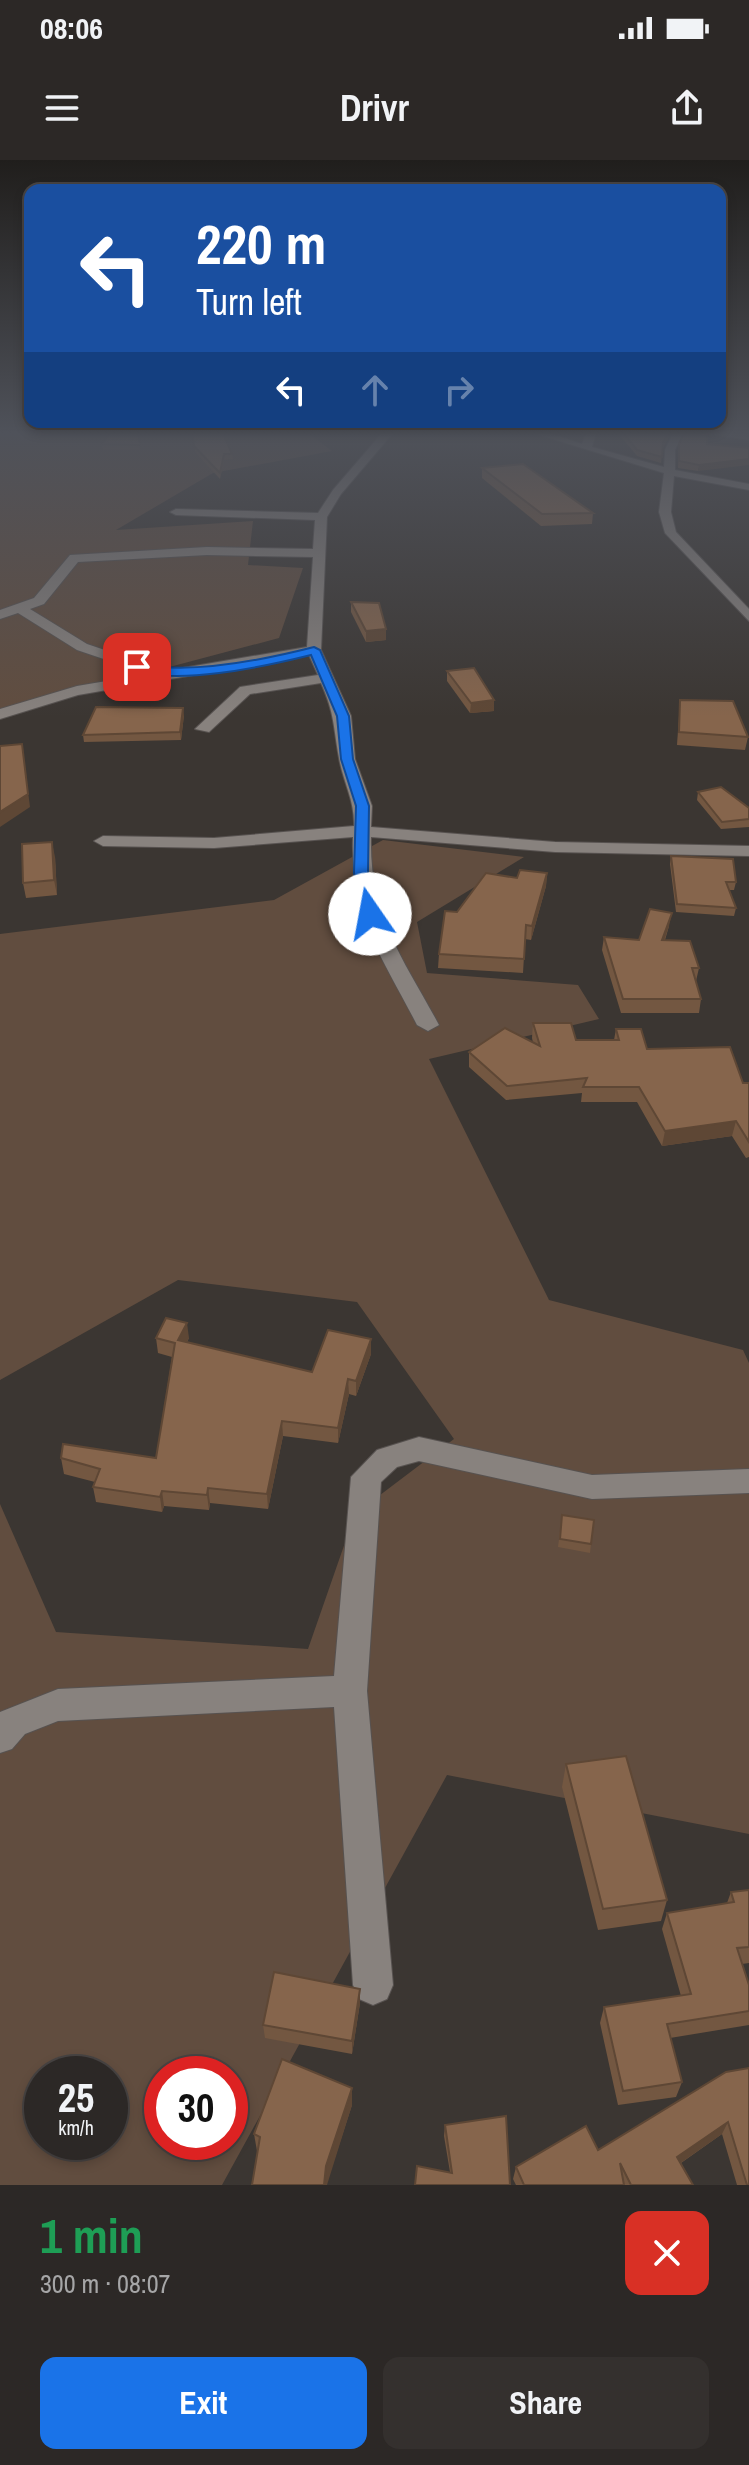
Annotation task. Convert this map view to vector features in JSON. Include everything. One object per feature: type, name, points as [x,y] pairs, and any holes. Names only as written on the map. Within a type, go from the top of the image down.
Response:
[{"type":"street","points":[[321,528],[314,650],[343,716],[347,759],[363,806],[361,873],[370,914],[428,1025]]},
{"type":"street","points":[[670,528],[749,617]]},
{"type":"street","points":[[0,615],[22,610],[51,591],[68,561],[74,558],[207,551],[320,553]]},
{"type":"street","points":[[732,601],[749,600]]},
{"type":"street","points":[[22,610],[82,647],[163,674]]},
{"type":"street","points":[[0,714],[127,679],[280,659],[314,650]]},
{"type":"street","points":[[203,729],[245,690],[324,678]]},
{"type":"street","points":[[103,841],[226,843],[361,831],[555,847],[749,851]]},
{"type":"street","points":[[373,1985],[350,1691],[366,1477],[387,1458],[419,1449],[592,1487],[749,1481]]},
{"type":"street","points":[[0,1737],[13,1722],[58,1705],[350,1691]]},
{"type":"shaded area","points":[[0,528],[120,528],[116,530],[252,528],[248,565],[303,568],[279,638],[0,712]]},
{"type":"shaded area","points":[[383,840],[524,857],[417,922],[427,973],[578,985],[599,1019],[429,1059],[549,1300],[743,1350],[749,1363],[749,1834],[447,1775],[248,2138],[248,2056],[144,2056],[144,2160],[236,2160],[222,2185],[0,2185],[0,1504],[56,1632],[308,1649],[355,1514],[454,1439],[357,1302],[178,1280],[0,1380],[0,934],[274,900]]},
{"type":"building","points":[[351,602],[379,603],[386,629],[366,631]]},
{"type":"building","points":[[474,668],[494,700],[471,703],[447,671]]},
{"type":"building","points":[[680,700],[733,701],[748,737],[679,732]]},
{"type":"building","points":[[96,707],[183,708],[180,732],[83,735]]},
{"type":"building","points":[[22,744],[28,794],[0,812],[0,746]]},
{"type":"building","points":[[721,787],[749,808],[749,819],[722,822],[698,792]]},
{"type":"building","points":[[52,842],[54,880],[23,883],[22,844]]},
{"type":"building","points":[[671,856],[733,859],[736,882],[726,882],[736,908],[677,904]]},
{"type":"building","points":[[520,870],[547,873],[532,926],[526,925],[524,959],[439,954],[445,911],[457,912],[486,873],[517,878]]},
{"type":"building","points":[[650,909],[672,913],[662,940],[690,941],[699,968],[692,968],[701,999],[623,999],[604,937],[639,940]]},
{"type":"building","points":[[533,1023],[571,1023],[576,1040],[619,1040],[616,1029],[641,1029],[647,1049],[730,1047],[743,1083],[749,1083],[749,1142],[736,1121],[665,1131],[639,1087],[583,1087],[587,1078],[507,1086],[469,1052],[505,1028],[540,1046]]},
{"type":"building","points":[[166,1318],[187,1323],[178,1340],[312,1372],[328,1330],[371,1339],[356,1381],[348,1379],[338,1428],[282,1421],[267,1494],[208,1488],[207,1495],[162,1491],[160,1497],[93,1487],[100,1469],[61,1458],[63,1444],[156,1458],[175,1343],[156,1338]]},
{"type":"building","points":[[562,1515],[594,1520],[591,1544],[560,1539]]},
{"type":"building","points":[[626,1756],[667,1900],[603,1909],[566,1764]]},
{"type":"building","points":[[749,1890],[749,1947],[737,1948],[749,1985],[749,2011],[667,2024],[682,2082],[623,2091],[604,2007],[691,1994],[667,1913],[734,1902],[731,1892]]},
{"type":"building","points":[[274,1972],[360,1989],[352,2041],[263,2025]]},
{"type":"building","points":[[282,2059],[352,2088],[326,2166],[324,2185],[252,2185],[260,2137],[254,2134]]},
{"type":"building","points":[[749,2068],[749,2185],[728,2122],[677,2157],[693,2185],[631,2185],[620,2163],[624,2185],[524,2185],[516,2167],[586,2126],[598,2150],[726,2072]]},
{"type":"building","points":[[506,2116],[510,2185],[415,2185],[417,2166],[452,2173],[445,2125]]},
{"type":"route","points":[[137,667],[163,674],[280,659],[314,650],[343,716],[347,759],[363,806],[361,873],[370,914]]}]
